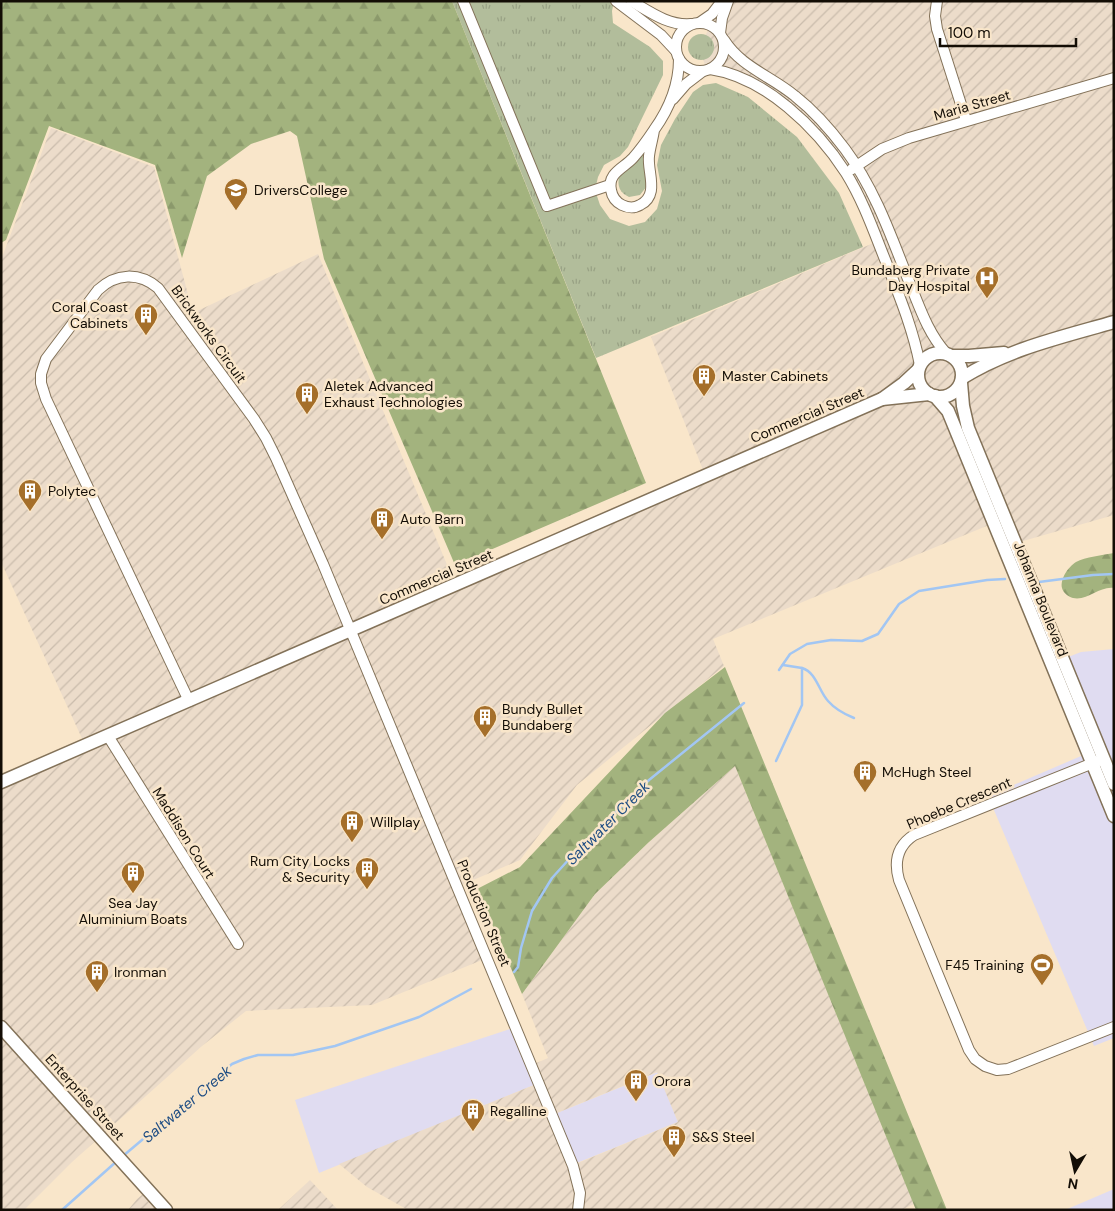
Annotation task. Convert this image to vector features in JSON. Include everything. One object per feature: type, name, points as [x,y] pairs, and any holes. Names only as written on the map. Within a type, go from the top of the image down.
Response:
[{"type":"street","points":[[463,1],[547,206],[610,185]]},
{"type":"street","points":[[616,1],[661,35],[684,65],[691,69],[724,71],[748,81],[787,107],[811,128],[846,173],[866,214],[910,323],[919,367],[920,384],[932,395],[950,395],[956,391],[962,380],[974,370],[1014,352],[1114,322]]},
{"type":"street","points":[[631,1],[668,21],[680,25],[708,24],[715,28],[739,59],[795,95],[831,130],[857,166],[881,209],[924,320],[935,341],[960,365],[962,380]]},
{"type":"street","points":[[654,130],[649,156],[652,186],[648,200],[635,207],[622,205],[613,197],[610,185],[615,173],[634,157],[654,130],[670,102],[678,80],[676,43],[679,35],[684,29],[712,14],[722,1]]},
{"type":"street","points":[[670,102],[686,84],[719,62],[723,56],[722,18],[728,1]]},
{"type":"street","points":[[937,1],[935,16],[937,29],[966,120]]},
{"type":"street","name":"Maria Street","points":[[846,173],[882,149],[896,143],[966,120],[1114,78]]},
{"type":"street","name":"Brickworks Circuit","points":[[189,701],[46,399],[41,383],[43,366],[49,353],[98,290],[111,280],[128,276],[137,277],[145,279],[158,288],[254,419],[276,458],[350,630]]},
{"type":"street","points":[[919,367],[930,354],[938,352],[969,356],[1014,352]]},
{"type":"street","name":"Commercial Street","points":[[1,782],[882,399],[904,383],[919,367]]},
{"type":"street","name":"Johanna Boulevard","points":[[962,380],[968,428],[1098,761],[1114,816]]},
{"type":"street","name":"Commercial Street","points":[[882,399],[932,395]]},
{"type":"street","name":"Johanna Boulevard","points":[[932,395],[948,411],[1098,761],[1114,784]]},
{"type":"street","name":"Production Street","points":[[350,630],[574,1166],[580,1193],[578,1210]]},
{"type":"street","name":"Maddison Court","points":[[108,736],[238,944]]},
{"type":"street","name":"Phoebe Crescent","points":[[1098,761],[914,835],[902,845],[896,865],[899,880],[969,1050],[980,1063],[991,1068],[1008,1069],[1114,1027]]},
{"type":"street","name":"Enterprise Street","points":[[1,1027],[166,1210]]},
{"type":"shaded area","points":[[724,1],[1114,1],[1114,515],[1016,543],[1006,518],[713,639],[724,666],[577,785],[520,860],[457,887],[487,958],[372,1005],[246,1011],[202,1046],[72,1162],[24,1210],[1,1210],[1,781],[85,745],[1,562],[1,260],[51,128],[154,167],[193,313],[318,254],[455,584],[705,475],[651,337],[876,242],[855,193],[810,129],[748,82],[707,71],[699,47]]},
{"type":"shaded area","points":[[1114,649],[1114,1038],[1094,1046],[988,796],[1081,756],[1048,665],[1081,652]]},
{"type":"shaded area","points":[[735,766],[914,1204],[901,1210],[408,1210],[367,1187],[339,1164],[539,1083],[532,1065],[548,1058],[522,994],[595,894],[649,842]],"holes":[[[657,1072],[678,1122],[573,1165],[552,1115]]]},
{"type":"shaded area","points":[[516,1027],[539,1083],[319,1173],[295,1100]]},
{"type":"shaded area","points":[[658,1072],[678,1122],[572,1165],[552,1115]]},
{"type":"shaded area","points":[[310,1180],[338,1210],[278,1210]]},
{"type":"shaded area","points":[[1114,1189],[1114,1210],[1065,1210]]},
{"type":"shaded area","points":[[148,1190],[167,1210],[128,1210],[137,1199]]},
{"type":"green space","points":[[1,1],[452,1],[646,483],[455,565],[324,259],[297,136],[290,131],[251,144],[207,176],[182,258],[155,165],[49,126],[6,240],[1,243]]},
{"type":"green space","points":[[452,1],[614,1],[612,11],[613,23],[650,47],[663,61],[663,75],[628,147],[620,156],[604,165],[598,177],[595,190],[600,205],[610,219],[629,226],[645,222],[657,209],[662,191],[657,165],[661,145],[693,92],[703,85],[716,83],[748,97],[797,137],[839,193],[863,247],[596,358]]},
{"type":"green space","points":[[701,34],[710,38],[714,47],[710,56],[701,60],[692,56],[688,47],[692,38]]},
{"type":"green space","points":[[646,150],[647,186],[640,195],[629,197],[620,189],[619,177]]},
{"type":"green space","points":[[1114,553],[1114,588],[1103,589],[1089,596],[1078,598],[1070,597],[1064,592],[1062,588],[1063,577],[1073,564],[1094,556]]},
{"type":"green space","points":[[725,667],[947,1210],[916,1210],[735,766],[649,842],[595,894],[522,994],[477,889],[520,867],[665,713]]},
{"type":"waterway","name":"Saltwater Creek","points":[[1039,582],[1114,574]]},
{"type":"waterway","name":"Saltwater Creek","points":[[779,670],[790,654],[807,644],[831,640],[862,641],[878,634],[899,604],[919,591],[1005,579]]},
{"type":"waterway","points":[[776,761],[802,705],[802,668],[783,665]]},
{"type":"waterway","points":[[802,668],[811,674],[831,704],[854,718]]},
{"type":"waterway","name":"Saltwater Creek","points":[[514,972],[518,967],[521,948],[532,911],[552,878],[581,846],[649,780],[744,703]]},
{"type":"waterway","name":"Saltwater Creek","points":[[123,1156],[232,1064],[258,1055],[293,1055],[335,1046],[419,1017],[471,989]]},
{"type":"waterway","name":"Saltwater Creek","points":[[62,1210],[117,1161]]},
{"type":"place","name":"DriversCollege","points":[[236,211]]},
{"type":"place","name":"Bundaberg Private Day Hospital","points":[[987,299]]},
{"type":"place","name":"Coral Coast Cabinets","points":[[146,336]]},
{"type":"place","name":"Master Cabinets","points":[[704,397]]},
{"type":"place","name":"Aletek Advanced Exhaust Technologies","points":[[307,415]]},
{"type":"place","name":"Polytec","points":[[30,512]]},
{"type":"place","name":"Auto Barn","points":[[382,540]]},
{"type":"place","name":"Bundy Bullet Bundaberg","points":[[485,738]]},
{"type":"place","name":"McHugh Steel","points":[[865,793]]},
{"type":"place","name":"Willplay","points":[[352,843]]},
{"type":"place","name":"Rum City Locks & Security","points":[[367,890]]},
{"type":"place","name":"Sea Jay Aluminium Boats","points":[[133,894]]},
{"type":"place","name":"F45 Training","points":[[1042,986]]},
{"type":"place","name":"Ironman","points":[[97,993]]},
{"type":"place","name":"Orora","points":[[636,1102]]},
{"type":"place","name":"Regalline","points":[[473,1132]]},
{"type":"place","name":"S&S Steel","points":[[674,1158]]}]
